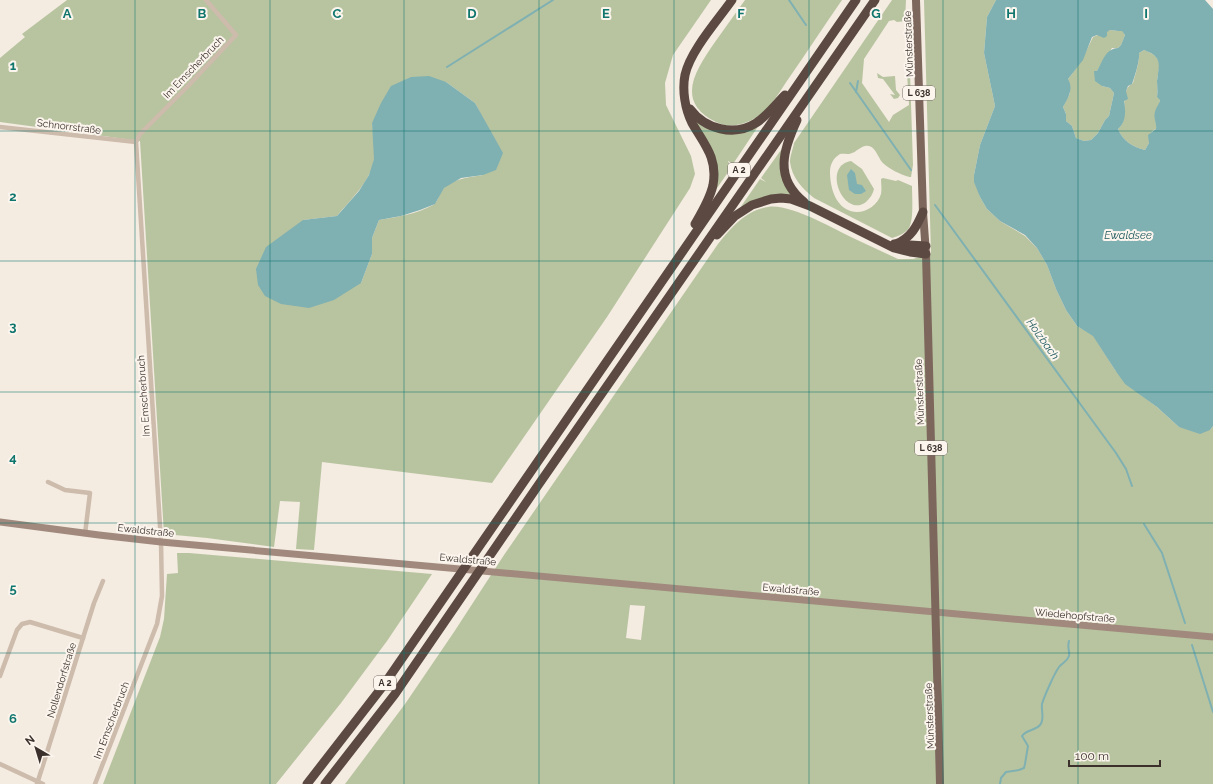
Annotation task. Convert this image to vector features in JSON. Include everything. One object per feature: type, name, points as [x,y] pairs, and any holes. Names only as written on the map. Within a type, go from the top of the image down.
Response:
[{"type":"highway","points":[[674,263],[710,195],[714,176],[714,166],[709,151],[692,121],[686,101],[684,83],[688,65],[698,47],[732,0]]},
{"type":"highway","name":"A 2","points":[[307,784],[383,686],[856,0]]},
{"type":"highway","name":"A 2","points":[[325,784],[394,694],[875,0]]},
{"type":"highway","points":[[686,101],[690,110],[697,118],[706,124],[720,129],[736,130],[746,128],[763,117],[803,77]]},
{"type":"highway","points":[[806,99],[787,143],[784,157],[784,167],[790,186],[795,194],[810,206]]},
{"type":"highway","points":[[698,255],[735,216],[752,205],[771,199],[781,198],[810,206],[894,248],[910,252],[926,250]]},
{"type":"highway","points":[[896,244],[906,238],[914,230],[923,212]]},
{"type":"highway","points":[[872,237],[926,250]]},
{"type":"main road","name":"Münsterstraße","points":[[916,0],[923,212],[926,250],[940,784]]},
{"type":"main road","name":"Ewaldstraße","points":[[0,522],[85,534],[161,542],[936,612]]},
{"type":"main road","name":"Wiedehopfstraße","points":[[936,612],[1213,637]]},
{"type":"street","name":"Im Emscherbruch","points":[[95,784],[157,624],[162,596],[161,542],[136,142],[140,134],[236,35],[206,0]]},
{"type":"street","name":"Schnorrstraße","points":[[0,127],[136,142]]},
{"type":"street","points":[[48,482],[65,490],[90,493],[85,534]]},
{"type":"street","name":"Nollendorfstraße","points":[[37,783],[94,603],[103,581]]},
{"type":"street","points":[[0,676],[17,630],[22,624],[30,622],[83,638]]},
{"type":"street","points":[[0,764],[37,783],[43,784]]},
{"type":"green space","points":[[67,0],[711,0],[673,55],[665,83],[666,105],[691,156],[695,174],[690,188],[607,317],[492,483],[322,462],[314,550],[296,549],[300,502],[280,501],[274,547],[164,534],[140,141],[0,122],[0,58],[25,37],[22,34]],"holes":[[[446,82],[475,103],[492,136],[483,175],[462,179],[451,183],[443,189],[435,204],[427,208],[407,215],[379,220],[372,238],[372,254],[361,283],[303,220],[337,216],[364,183],[372,168],[375,156],[372,123]]]},
{"type":"green space","points":[[745,0],[842,0],[769,106],[761,114],[746,123],[728,125],[716,122],[703,114],[695,105],[692,95],[693,85],[701,63]]},
{"type":"green space","points":[[892,0],[906,0],[905,21],[889,21],[864,59],[862,83],[889,122],[893,115],[909,105],[907,73],[910,73],[913,165],[911,177],[900,174],[887,166],[882,162],[875,151],[868,146],[865,146],[850,154],[840,154],[832,162],[830,172],[832,188],[838,202],[846,209],[856,212],[867,210],[876,203],[881,194],[881,179],[883,178],[896,181],[898,180],[912,186],[911,224],[906,232],[892,238],[814,198],[795,178],[791,168],[790,157],[794,143]]},
{"type":"green space","points":[[924,0],[996,0],[987,17],[984,53],[995,106],[980,145],[974,175],[980,197],[987,209],[1000,221],[1025,236],[1037,248],[1047,265],[1066,310],[1077,326],[1093,335],[1115,370],[1141,395],[1179,427],[1210,430],[1213,426],[1213,784],[345,784],[405,704],[504,555],[718,244],[740,221],[752,212],[768,207],[777,207],[811,218],[898,259],[913,259],[931,254]],"holes":[[[630,605],[645,606],[641,640],[626,638]]]},
{"type":"green space","points":[[1110,30],[1122,30],[1125,35],[1121,45],[1118,48],[1112,48],[1097,71],[1102,86],[1110,88],[1114,93],[1109,116],[1098,133],[1091,140],[1084,141],[1076,138],[1072,126],[1066,121],[1066,114],[1063,107],[1070,93],[1068,79],[1082,59],[1093,37]]},
{"type":"green space","points":[[1144,50],[1154,55],[1159,62],[1157,97],[1160,99],[1156,129],[1152,131],[1149,143],[1145,150],[1129,143],[1118,129],[1124,118],[1125,92],[1133,83],[1139,53]]},
{"type":"green space","points":[[877,73],[883,77],[895,76],[896,90],[900,95],[898,98],[894,99],[890,94],[895,95],[883,79],[878,78]]},
{"type":"green space","points":[[698,120],[709,128],[759,125],[733,164],[728,161],[733,165],[715,191],[716,182],[695,122]]},
{"type":"green space","points":[[781,150],[794,195],[740,208],[760,179],[766,182],[761,178]]},
{"type":"green space","points":[[851,161],[862,169],[874,189],[873,193],[866,202],[858,205],[850,203],[844,198],[839,190],[837,181],[838,172],[842,165]]},
{"type":"green space","points":[[177,553],[432,574],[387,641],[341,703],[276,784],[103,784],[160,637],[164,619],[167,574],[178,573]]},
{"type":"water","name":"Ewaldsee","points":[[996,0],[1205,0],[1213,9],[1213,426],[1210,430],[1200,434],[1179,427],[1157,407],[1125,384],[1093,336],[1077,326],[1066,310],[1047,265],[1037,248],[1025,235],[1000,221],[987,209],[980,197],[974,182],[974,175],[980,145],[995,106],[984,53],[987,17]],"holes":[[[1110,30],[1122,31],[1125,35],[1121,45],[1107,53],[1097,71],[1094,71],[1095,81],[1102,86],[1110,88],[1114,93],[1109,116],[1098,133],[1091,140],[1084,141],[1076,138],[1072,126],[1066,121],[1066,114],[1063,107],[1070,90],[1070,83],[1068,79],[1083,60],[1092,37],[1097,35],[1104,38]],[[1144,50],[1157,58],[1159,66],[1157,97],[1160,100],[1155,110],[1156,129],[1148,135],[1149,143],[1145,150],[1129,143],[1118,129],[1123,123],[1125,116],[1124,101],[1128,99],[1126,91],[1128,86],[1132,84],[1138,64],[1139,53]]]},
{"type":"water","points":[[429,76],[446,82],[475,103],[503,153],[496,170],[483,175],[461,178],[444,188],[435,204],[401,216],[379,220],[372,238],[372,254],[361,283],[334,300],[309,308],[281,304],[265,296],[258,285],[256,269],[266,247],[303,220],[337,216],[359,191],[369,175],[374,159],[372,123],[391,86],[411,77]]},
{"type":"water","points":[[851,169],[855,173],[857,184],[862,185],[866,191],[861,194],[855,194],[849,190],[847,175]]},
{"type":"waterway","points":[[447,67],[553,0]]},
{"type":"waterway","name":"Holzbach","points":[[789,0],[806,25]]},
{"type":"waterway","name":"Holzbach","points":[[856,92],[858,81]]},
{"type":"waterway","name":"Holzbach","points":[[850,83],[911,170]]},
{"type":"waterway","name":"Holzbach","points":[[935,205],[1116,453],[1126,469],[1132,486]]},
{"type":"waterway","name":"Holzbach","points":[[1144,524],[1162,553],[1185,623]]},
{"type":"waterway","points":[[1000,784],[1001,778],[1006,772],[1024,768],[1028,746],[1022,736],[1026,732],[1038,727],[1041,723],[1043,718],[1043,701],[1057,670],[1068,658],[1069,641]]},
{"type":"waterway","name":"Holzbach","points":[[1192,645],[1213,712]]}]
